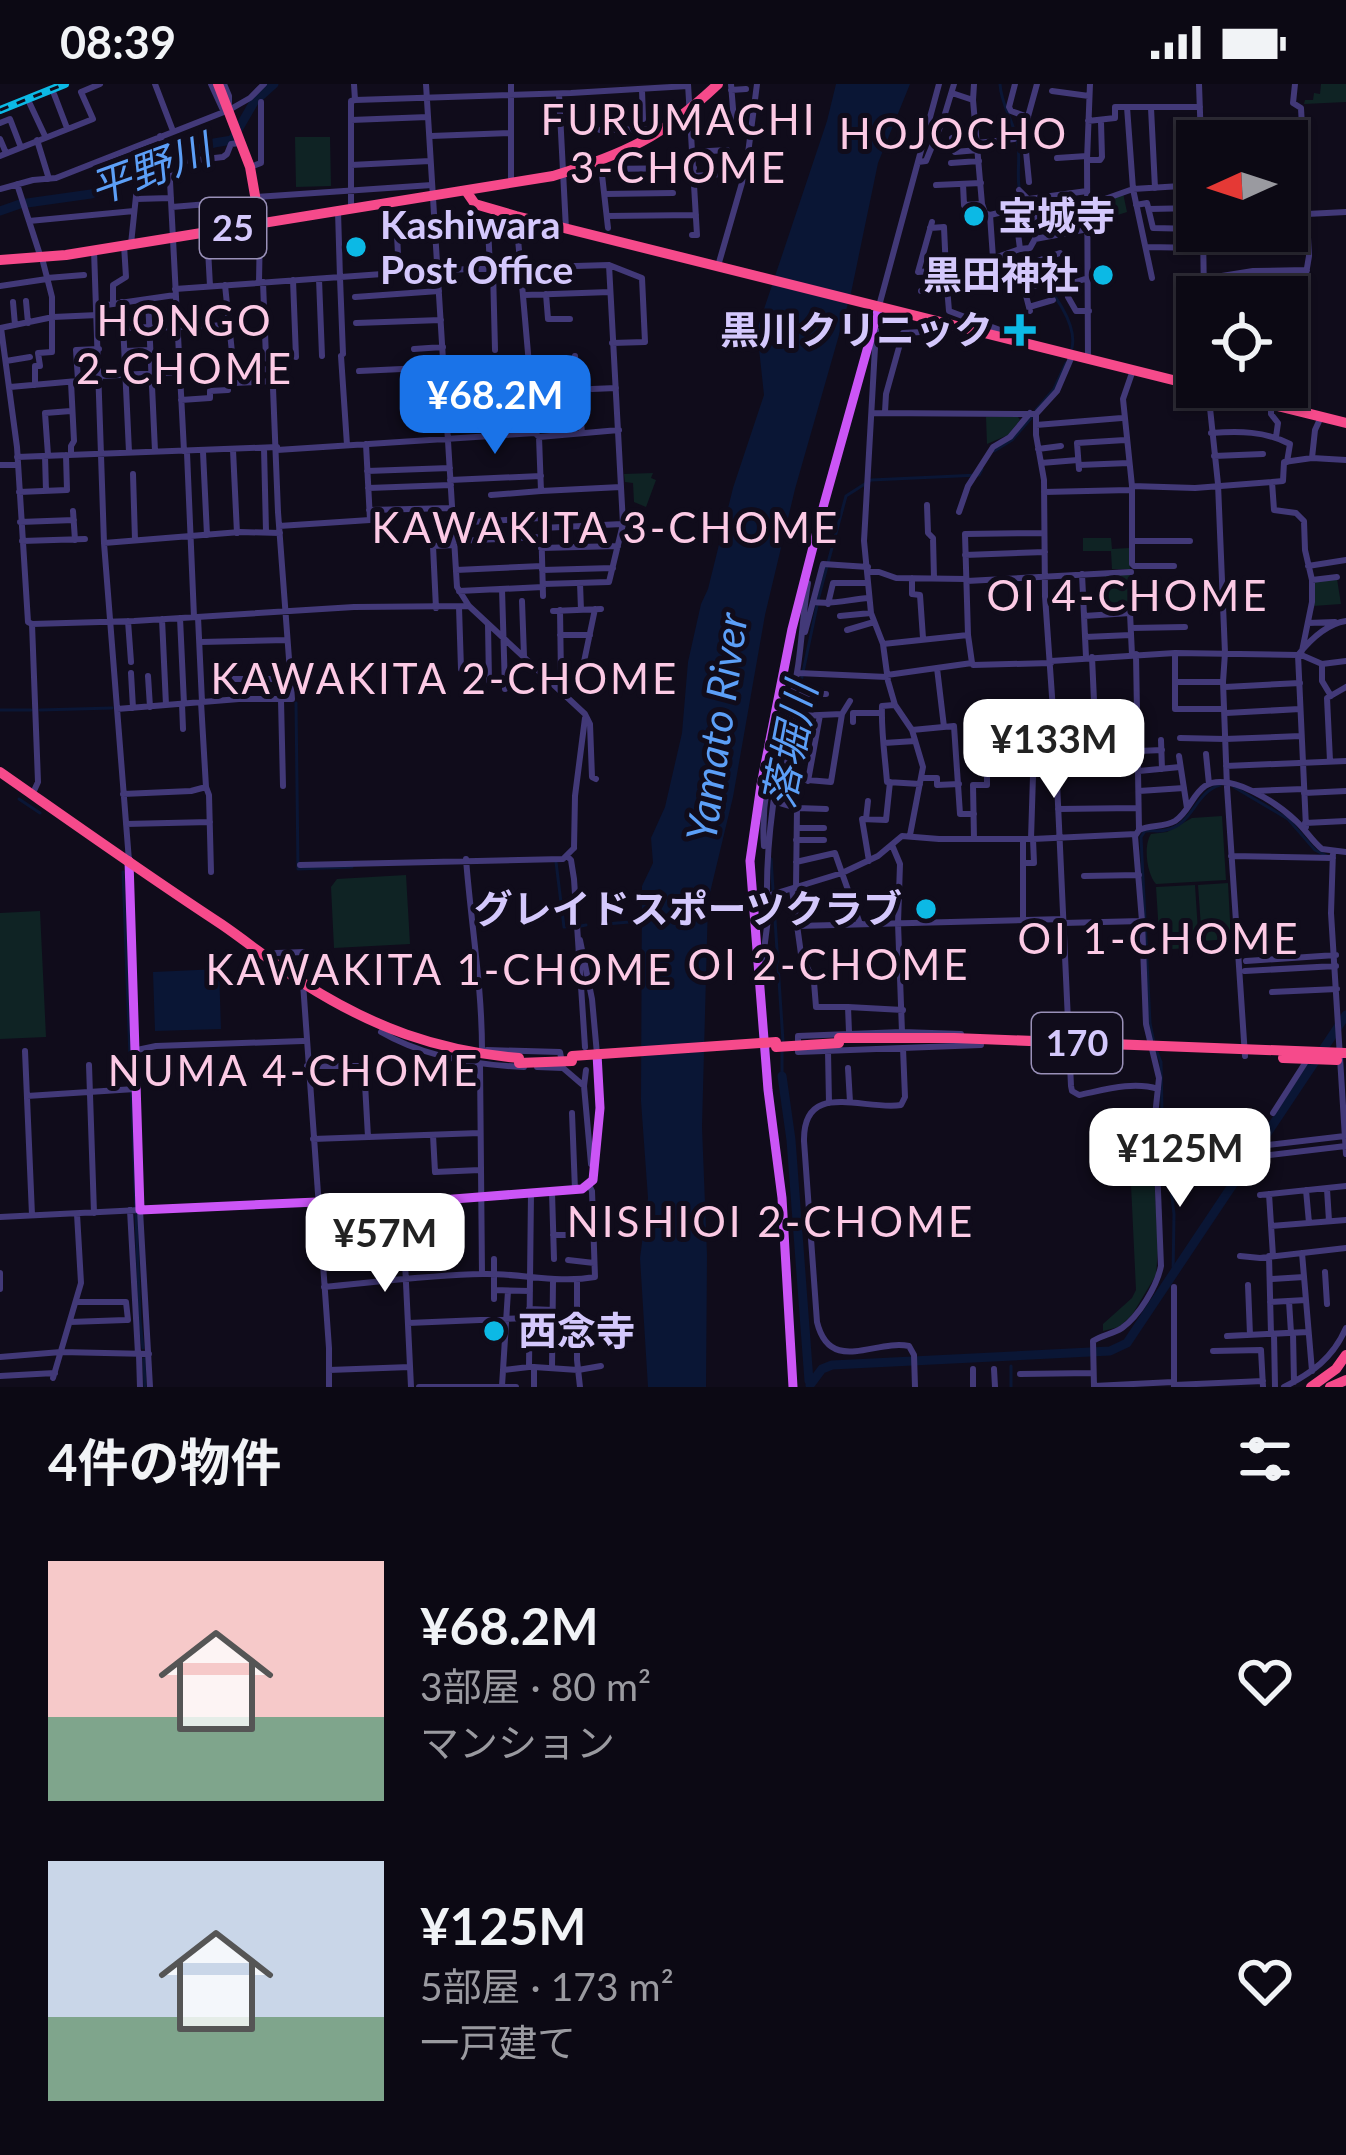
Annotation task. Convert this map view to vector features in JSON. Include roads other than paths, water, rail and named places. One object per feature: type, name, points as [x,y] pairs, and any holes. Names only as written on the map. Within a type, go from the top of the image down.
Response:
[{"type":"highway","name":"25","points":[[0,260],[42,258],[345,211],[432,191],[466,190],[601,166],[659,132],[718,84]]},
{"type":"highway","points":[[216,85],[250,167],[260,224]]},
{"type":"highway","points":[[466,190],[476,204],[516,216],[876,310],[1176,380]]},
{"type":"highway","points":[[1285,408],[1346,423]]},
{"type":"highway","name":"170","points":[[0,776],[268,958],[330,1006],[455,1055],[569,1062],[598,1054],[839,1041],[1331,1056]]},
{"type":"highway","name":"170","points":[[0,776],[302,985]]},
{"type":"highway","points":[[1311,1387],[1336,1369],[1346,1354]]},
{"type":"highway","points":[[1330,1387],[1346,1380]]},
{"type":"main road","points":[[795,1383],[750,861],[807,568],[876,310]]},
{"type":"main road","points":[[128,864],[135,1210],[575,1190],[591,1182],[601,1108],[598,1054]]},
{"type":"street","points":[[0,139],[3,154],[93,118],[81,92],[100,84]]},
{"type":"street","points":[[155,84],[173,131]]},
{"type":"street","points":[[0,189],[49,179],[226,111],[264,84]]},
{"type":"street","points":[[354,84],[355,100]]},
{"type":"street","points":[[426,84],[455,570],[464,606],[461,669]]},
{"type":"street","points":[[511,84],[515,95],[511,183]]},
{"type":"street","points":[[515,95],[524,84]]},
{"type":"street","points":[[720,267],[746,169],[757,84]]},
{"type":"street","points":[[910,836],[923,767],[887,676],[869,598],[865,541],[876,310],[940,84]]},
{"type":"street","points":[[974,84],[982,203],[990,215],[1015,209],[1029,309],[1064,298],[1076,311],[1089,311]]},
{"type":"street","points":[[1015,84],[1011,111],[1028,116]]},
{"type":"street","points":[[1029,182],[1024,130],[1038,84],[1052,92],[1089,97]]},
{"type":"street","points":[[1088,358],[1090,84]]},
{"type":"street","points":[[1199,84],[1200,120]]},
{"type":"street","points":[[1295,84],[1293,103],[1301,108],[1302,120]]},
{"type":"street","points":[[347,445],[340,278],[351,192],[351,101],[688,85],[697,235],[692,235]]},
{"type":"street","points":[[734,121],[731,87],[746,89]]},
{"type":"street","points":[[918,162],[926,161],[953,88],[973,100]]},
{"type":"street","points":[[642,90],[643,119]]},
{"type":"street","points":[[53,94],[68,128]]},
{"type":"street","points":[[559,94],[566,229]]},
{"type":"street","points":[[250,167],[261,164],[261,102]]},
{"type":"street","points":[[30,104],[49,179]]},
{"type":"street","points":[[1088,121],[1115,118],[1115,107],[1200,107]]},
{"type":"street","points":[[1127,107],[1133,189],[1152,278]]},
{"type":"street","points":[[1150,108],[1155,188]]},
{"type":"street","points":[[351,120],[428,117]]},
{"type":"street","points":[[0,123],[10,119],[21,146]]},
{"type":"street","points":[[1057,158],[1100,160],[1101,122]]},
{"type":"street","points":[[600,130],[656,128],[659,132]]},
{"type":"street","points":[[952,138],[974,129]]},
{"type":"street","points":[[429,136],[511,133]]},
{"type":"street","points":[[160,136],[169,162],[211,872]]},
{"type":"street","points":[[129,452],[124,328],[113,285],[125,277],[138,177],[169,162],[223,157],[238,136]]},
{"type":"street","points":[[956,152],[1014,139]]},
{"type":"street","points":[[692,152],[728,150]]},
{"type":"street","points":[[351,164],[430,161]]},
{"type":"street","points":[[951,163],[979,161]]},
{"type":"street","points":[[608,228],[601,166],[722,175]]},
{"type":"street","points":[[936,185],[981,183]]},
{"type":"street","points":[[17,184],[42,258],[53,317],[52,352],[38,353],[35,385]]},
{"type":"street","points":[[963,184],[964,205],[982,203]]},
{"type":"street","points":[[1088,205],[1133,189],[1176,186]]},
{"type":"street","points":[[1007,338],[1000,330],[949,311],[947,291],[946,272],[944,227],[931,225],[918,272],[946,272],[1030,248],[1035,239],[1036,207],[1019,190]]},
{"type":"street","points":[[136,200],[171,203],[432,191]]},
{"type":"street","points":[[1029,199],[1088,191]]},
{"type":"street","points":[[605,194],[673,193]]},
{"type":"street","points":[[1136,205],[1147,203],[1153,228],[1176,229]]},
{"type":"street","points":[[1148,209],[1176,208]]},
{"type":"street","points":[[1308,210],[1346,212]]},
{"type":"street","points":[[29,221],[134,211]]},
{"type":"street","points":[[607,216],[696,215]]},
{"type":"street","points":[[990,215],[992,258]]},
{"type":"street","points":[[516,216],[542,491]]},
{"type":"street","points":[[116,709],[292,699],[260,224]]},
{"type":"street","points":[[488,226],[495,350]]},
{"type":"street","points":[[1035,239],[1088,229]]},
{"type":"street","points":[[207,231],[210,286]]},
{"type":"street","points":[[397,235],[398,273]]},
{"type":"street","points":[[1146,247],[1176,248]]},
{"type":"street","points":[[94,250],[104,543],[128,864]]},
{"type":"street","points":[[1307,252],[1307,276]]},
{"type":"street","points":[[1026,265],[1060,253]]},
{"type":"street","points":[[459,591],[609,582],[623,524],[609,265]]},
{"type":"street","points":[[596,779],[592,777],[590,724],[585,714],[464,606],[28,622],[18,461],[1,328],[53,317],[98,315],[106,305],[210,286],[438,270],[609,265],[642,278],[645,342],[612,343]]},
{"type":"street","points":[[1222,276],[1308,270]]},
{"type":"street","points":[[1053,272],[1060,287],[1088,278]]},
{"type":"street","points":[[0,286],[84,274]]},
{"type":"street","points":[[319,279],[322,356]]},
{"type":"street","points":[[293,280],[296,357]]},
{"type":"street","points":[[225,285],[233,362]]},
{"type":"street","points":[[1024,288],[1037,285]]},
{"type":"street","points":[[355,297],[439,291]]},
{"type":"street","points":[[920,291],[947,291]]},
{"type":"street","points":[[524,295],[610,292]]},
{"type":"street","points":[[547,294],[548,319],[569,319]]},
{"type":"street","points":[[148,298],[155,452]]},
{"type":"street","points":[[26,301],[28,323]]},
{"type":"street","points":[[13,302],[15,325]]},
{"type":"street","points":[[356,323],[441,320]]},
{"type":"street","points":[[124,328],[230,325]]},
{"type":"street","points":[[886,412],[886,394],[903,333],[921,332]]},
{"type":"street","points":[[414,349],[442,347]]},
{"type":"street","points":[[19,492],[68,490],[76,350],[99,349]]},
{"type":"street","points":[[125,351],[150,350]]},
{"type":"street","points":[[959,512],[968,486],[993,447],[1010,437],[1057,391],[1071,354]]},
{"type":"street","points":[[575,356],[582,434]]},
{"type":"street","points":[[6,361],[30,357]]},
{"type":"street","points":[[358,371],[576,368]]},
{"type":"street","points":[[243,370],[272,369]]},
{"type":"street","points":[[1133,370],[1123,400],[1132,488],[1132,563],[1174,566]]},
{"type":"street","points":[[10,387],[180,372]]},
{"type":"street","points":[[181,400],[210,398],[210,391],[273,381]]},
{"type":"street","points":[[592,389],[616,388]]},
{"type":"street","points":[[446,411],[578,394]]},
{"type":"street","points":[[0,398],[11,398]]},
{"type":"street","points":[[1207,408],[1218,484],[1226,766],[1245,1053]]},
{"type":"street","points":[[1276,408],[1271,414],[1278,423],[1276,437]]},
{"type":"street","points":[[46,491],[45,413],[73,411]]},
{"type":"street","points":[[873,413],[1033,414]]},
{"type":"street","points":[[1033,414],[1044,492],[1071,1086],[1081,1095],[1149,1085],[1157,1089]]},
{"type":"street","points":[[534,419],[580,416]]},
{"type":"street","points":[[1312,458],[1321,417]]},
{"type":"street","points":[[1036,425],[1124,418]]},
{"type":"street","points":[[0,466],[47,456],[619,430]]},
{"type":"street","points":[[0,432],[15,431]]},
{"type":"street","points":[[1211,433],[1257,432],[1276,437],[1289,445],[1287,462]]},
{"type":"street","points":[[1078,465],[1077,443],[1125,440]]},
{"type":"street","points":[[104,543],[370,520],[366,444]]},
{"type":"street","points":[[1038,448],[1061,446]]},
{"type":"street","points":[[264,448],[266,531]]},
{"type":"street","points":[[233,450],[237,533]]},
{"type":"street","points":[[203,452],[207,536]]},
{"type":"street","points":[[1214,456],[1264,454]]},
{"type":"street","points":[[1044,492],[1283,481],[1284,462],[1346,460]]},
{"type":"street","points":[[1041,463],[1129,463]]},
{"type":"street","points":[[367,471],[450,468]]},
{"type":"street","points":[[133,474],[135,540]]},
{"type":"street","points":[[368,488],[541,476]]},
{"type":"street","points":[[1272,482],[1274,510],[1303,517],[1312,580],[1300,653],[1305,827]]},
{"type":"street","points":[[490,495],[621,487]]},
{"type":"street","points":[[927,505],[934,578]]},
{"type":"street","points":[[369,510],[452,508]]},
{"type":"street","points":[[20,522],[73,515],[80,540],[22,541]]},
{"type":"street","points":[[453,523],[541,518],[543,589]]},
{"type":"street","points":[[436,608],[433,546],[623,524]]},
{"type":"street","points":[[972,663],[965,534],[1044,533]]},
{"type":"street","points":[[1132,541],[1190,541]]},
{"type":"street","points":[[541,548],[618,546]]},
{"type":"street","points":[[965,555],[1045,552]]},
{"type":"street","points":[[1308,566],[1346,560]]},
{"type":"street","points":[[819,603],[826,565],[896,578],[967,580],[1131,572]]},
{"type":"street","points":[[455,570],[613,568]]},
{"type":"street","points":[[758,980],[770,896],[767,846],[801,673],[807,568]]},
{"type":"street","points":[[576,569],[581,610]]},
{"type":"street","points":[[1082,574],[1094,701]]},
{"type":"street","points":[[1312,580],[1337,577]]},
{"type":"street","points":[[912,578],[913,594],[920,595],[923,638]]},
{"type":"street","points":[[804,635],[833,583],[869,583]]},
{"type":"street","points":[[502,589],[505,689]]},
{"type":"street","points":[[819,603],[869,598]]},
{"type":"street","points":[[522,601],[524,656]]},
{"type":"street","points":[[554,684],[561,677],[581,676],[598,609],[557,610],[561,677]]},
{"type":"street","points":[[1084,616],[1130,613],[1139,751],[1146,1024],[1158,1071],[1160,1273],[1132,1319],[1116,1332],[1095,1338],[1094,1386],[1263,1384],[1262,1350],[1213,1351]]},
{"type":"street","points":[[840,616],[873,618]]},
{"type":"street","points":[[180,618],[183,725],[202,721]]},
{"type":"street","points":[[847,630],[873,618]]},
{"type":"street","points":[[162,619],[166,704]]},
{"type":"street","points":[[128,621],[130,662]]},
{"type":"street","points":[[1300,653],[1342,622]]},
{"type":"street","points":[[1308,623],[1342,622]]},
{"type":"street","points":[[32,624],[38,782],[32,794]]},
{"type":"street","points":[[488,624],[489,681]]},
{"type":"street","points":[[1085,637],[1185,627]]},
{"type":"street","points":[[560,635],[590,634]]},
{"type":"street","points":[[883,644],[968,635]]},
{"type":"street","points":[[200,642],[287,640]]},
{"type":"street","points":[[1174,653],[1174,710],[1300,709]]},
{"type":"street","points":[[801,673],[887,676],[972,663],[1174,653],[1300,653],[1322,664],[1346,661]]},
{"type":"street","points":[[1322,664],[1324,687],[1331,696]]},
{"type":"street","points":[[937,668],[944,727]]},
{"type":"street","points":[[131,673],[133,709]]},
{"type":"street","points":[[148,676],[150,706]]},
{"type":"street","points":[[229,680],[290,679]]},
{"type":"street","points":[[1175,682],[1300,683]]},
{"type":"street","points":[[1330,761],[1327,698],[1346,687]]},
{"type":"street","points":[[770,896],[763,786],[796,700],[801,694],[826,694]]},
{"type":"street","points":[[280,700],[283,786]]},
{"type":"street","points":[[776,803],[785,778],[796,700]]},
{"type":"street","points":[[785,778],[831,782],[842,714],[850,700]]},
{"type":"street","points":[[896,705],[882,706],[887,782],[937,778],[938,785],[958,784]]},
{"type":"street","points":[[853,722],[853,713],[882,713]]},
{"type":"street","points":[[585,714],[575,796],[574,879],[598,1054]]},
{"type":"street","points":[[796,716],[842,714]]},
{"type":"street","points":[[808,781],[820,715]]},
{"type":"street","points":[[912,730],[955,726],[960,814],[974,814]]},
{"type":"street","points":[[1023,920],[1034,745],[1097,738],[1104,731]]},
{"type":"street","points":[[1180,737],[1301,736]]},
{"type":"street","points":[[1200,738],[1209,784]]},
{"type":"street","points":[[884,743],[915,741]]},
{"type":"street","points":[[1139,751],[1161,745],[1162,769]]},
{"type":"street","points":[[1179,756],[1187,812]]},
{"type":"street","points":[[1056,761],[1180,767]]},
{"type":"street","points":[[1226,766],[1346,761]]},
{"type":"street","points":[[974,839],[973,785],[987,785],[986,774]]},
{"type":"street","points":[[770,896],[869,862],[899,837],[1059,838],[1169,825],[1187,812],[1198,792],[1227,781],[1287,814],[1333,855]]},
{"type":"street","points":[[869,862],[862,819],[886,820],[890,782]]},
{"type":"street","points":[[124,794],[206,787]]},
{"type":"street","points":[[1138,791],[1184,788]]},
{"type":"street","points":[[1252,791],[1346,791]]},
{"type":"street","points":[[866,820],[868,801]]},
{"type":"street","points":[[776,803],[826,809]]},
{"type":"street","points":[[797,808],[797,926],[801,954],[814,982],[816,1007],[902,1010]]},
{"type":"street","points":[[1058,808],[1137,808]]},
{"type":"street","points":[[1305,827],[1346,821]]},
{"type":"street","points":[[126,824],[210,822]]},
{"type":"street","points":[[797,828],[824,828]]},
{"type":"street","points":[[1026,863],[1034,863],[1029,839]]},
{"type":"street","points":[[796,840],[824,840]]},
{"type":"street","points":[[892,845],[900,865],[902,1032]]},
{"type":"street","points":[[300,865],[563,859],[574,848]]},
{"type":"street","points":[[1232,856],[1346,852]]},
{"type":"street","points":[[796,862],[836,853],[860,925]]},
{"type":"street","points":[[1273,1113],[1331,1056],[1339,1038],[1331,913],[1333,855]]},
{"type":"street","points":[[567,856],[574,879]]},
{"type":"street","points":[[466,860],[480,973],[482,1050]]},
{"type":"street","points":[[1084,876],[1139,875]]},
{"type":"street","points":[[797,926],[1142,921]]},
{"type":"street","points":[[577,924],[598,1054]]},
{"type":"street","points":[[268,958],[276,953],[305,952]]},
{"type":"street","points":[[1246,961],[1336,955]]},
{"type":"street","points":[[1245,971],[1336,966]]},
{"type":"street","points":[[302,985],[329,1387]]},
{"type":"street","points":[[1272,992],[1337,989]]},
{"type":"street","points":[[830,1103],[848,1007]]},
{"type":"street","points":[[381,1029],[482,1050],[560,1052],[584,1086]]},
{"type":"street","points":[[381,1029],[405,1046],[480,1064],[569,1062]]},
{"type":"street","points":[[987,1042],[903,1048],[839,1041],[798,1036],[798,1052],[839,1041],[902,1032],[950,1032],[987,1042]]},
{"type":"street","points":[[134,1051],[156,1046],[305,1041]]},
{"type":"street","points":[[903,1048],[905,1097],[901,1105],[830,1103],[814,1108],[803,1126],[819,1330],[825,1342],[838,1350],[905,1345],[913,1350],[915,1387]]},
{"type":"street","points":[[25,1051],[32,1215]]},
{"type":"street","points":[[1261,1156],[1346,1150],[1331,1056]]},
{"type":"street","points":[[480,1064],[482,1274]]},
{"type":"street","points":[[89,1065],[94,1213]]},
{"type":"street","points":[[307,1066],[364,1066],[368,1137]]},
{"type":"street","points":[[848,1068],[850,1102]]},
{"type":"street","points":[[324,1287],[482,1274],[554,1280],[595,1276],[586,1070]]},
{"type":"street","points":[[27,1096],[132,1089]]},
{"type":"street","points":[[572,1113],[575,1190]]},
{"type":"street","points":[[313,1139],[480,1133]]},
{"type":"street","points":[[433,1135],[435,1172],[480,1170]]},
{"type":"street","points":[[1268,1145],[1345,1136]]},
{"type":"street","points":[[1346,1186],[1265,1194],[1271,1226],[1272,1334],[1280,1387],[1312,1372],[1333,1353],[1346,1328]]},
{"type":"street","points":[[1327,1188],[1329,1221]]},
{"type":"street","points":[[1306,1190],[1309,1223]]},
{"type":"street","points":[[551,1192],[554,1259]]},
{"type":"street","points":[[1287,1192],[1288,1208]]},
{"type":"street","points":[[531,1193],[529,1313],[534,1387]]},
{"type":"street","points":[[402,1200],[410,1367],[415,1387],[516,1387]]},
{"type":"street","points":[[0,1216],[135,1210]]},
{"type":"street","points":[[132,1320],[135,1210]]},
{"type":"street","points":[[135,1210],[140,1387]]},
{"type":"street","points":[[2,1387],[0,1375],[54,1375],[81,1282],[77,1214]]},
{"type":"street","points":[[1271,1226],[1346,1220]]},
{"type":"street","points":[[553,1235],[573,1238]]},
{"type":"street","points":[[1240,1256],[1346,1248]]},
{"type":"street","points":[[1302,1253],[1312,1372]]},
{"type":"street","points":[[494,1259],[494,1294],[530,1291]]},
{"type":"street","points":[[568,1261],[594,1262]]},
{"type":"street","points":[[1325,1272],[1327,1304]]},
{"type":"street","points":[[0,1273],[0,1289]]},
{"type":"street","points":[[1270,1279],[1304,1276]]},
{"type":"street","points":[[552,1368],[554,1280]]},
{"type":"street","points":[[577,1280],[580,1387]]},
{"type":"street","points":[[1248,1285],[1250,1335]]},
{"type":"street","points":[[1174,1287],[1174,1384]]},
{"type":"street","points":[[502,1386],[508,1291]]},
{"type":"street","points":[[1270,1302],[1306,1300]]},
{"type":"street","points":[[1288,1301],[1294,1382]]},
{"type":"street","points":[[76,1302],[126,1302],[150,1387]]},
{"type":"street","points":[[408,1323],[506,1318],[553,1310]]},
{"type":"street","points":[[70,1322],[132,1320]]},
{"type":"street","points":[[1227,1336],[1308,1332]]},
{"type":"street","points":[[0,1357],[61,1352],[142,1354]]},
{"type":"street","points":[[504,1370],[601,1366]]},
{"type":"street","points":[[329,1370],[410,1367]]},
{"type":"street","points":[[973,1369],[974,1387]]},
{"type":"street","points":[[994,1369],[995,1387]]},
{"type":"street","points":[[1020,1374],[1094,1372]]},
{"type":"water","name":"Yamato River","points":[[836,84],[910,84],[878,163],[851,293],[795,489],[708,901],[702,1127],[706,1387],[648,1387],[640,1258],[648,1198],[641,1101],[642,886],[653,863],[651,838],[665,807],[682,733],[688,662],[701,604],[764,395],[757,330]]},
{"type":"water","points":[[219,969],[221,1029],[155,1031],[153,972]]},
{"type":"waterway","name":"平野川","points":[[163,163],[232,140],[254,102],[274,84]]},
{"type":"waterway","name":"落堀川","points":[[1000,84],[1018,145],[1019,187]]},
{"type":"waterway","name":"平野川","points":[[0,211],[91,194],[142,173]]},
{"type":"waterway","name":"落堀川","points":[[1032,267],[1066,316],[1072,348]]},
{"type":"waterway","name":"落堀川","points":[[1036,410],[1054,389],[1066,363]]},
{"type":"waterway","name":"落堀川","points":[[994,451],[1012,440],[1031,418]]},
{"type":"waterway","name":"落堀川","points":[[798,696],[846,496],[871,480],[979,475],[982,469]]},
{"type":"waterway","points":[[296,703],[298,869],[352,867]]},
{"type":"waterway","points":[[40,710],[112,708]]},
{"type":"waterway","points":[[0,710],[31,710]]},
{"type":"waterway","name":"落堀川","points":[[777,795],[785,758]]},
{"type":"waterway","points":[[1154,1043],[1141,837],[1145,831],[1175,827],[1205,794],[1220,785]]},
{"type":"waterway","points":[[1234,787],[1288,819],[1315,850],[1327,856]]},
{"type":"waterway","points":[[19,799],[40,813]]},
{"type":"waterway","name":"落堀川","points":[[771,859],[783,1041]]},
{"type":"waterway","points":[[556,862],[564,927],[572,926]]},
{"type":"waterway","points":[[123,872],[143,1348]]},
{"type":"waterway","points":[[606,924],[641,921]]},
{"type":"waterway","points":[[581,926],[586,925]]},
{"type":"waterway","points":[[810,1385],[822,1369],[832,1365],[1110,1351],[1127,1343],[1346,1015]]},
{"type":"waterway","name":"落堀川","points":[[782,1050],[782,1076]]},
{"type":"waterway","points":[[1157,1052],[1174,1214],[1173,1276]]},
{"type":"waterway","name":"落堀川","points":[[782,1076],[809,1381]]},
{"type":"waterway","points":[[144,1359],[145,1387]]},
{"type":"waterway","points":[[1011,1366],[1011,1387]]},
{"type":"railway","points":[[0,110],[65,84]]},
{"type":"place","name":"宝城寺","points":[[974,216]]},
{"type":"place","name":"Kashiwara Post Office","points":[[356,247]]},
{"type":"place","name":"黒田神社","points":[[1103,275]]},
{"type":"place","name":"黒川クリニック","points":[[1020,330]]},
{"type":"place","name":"グレイドスポーツクラブ","points":[[926,909]]},
{"type":"place","name":"西念寺","points":[[494,1331]]},
{"type":"district","name":"HOJOCHO","points":[[954,134]]},
{"type":"district","name":"FURUMACHI 3-CHOME","points":[[679,144]]},
{"type":"district","name":"HONGO 2-CHOME","points":[[185,345]]},
{"type":"district","name":"KAWAKITA 3-CHOME","points":[[606,528]]},
{"type":"district","name":"OI 4-CHOME","points":[[1128,596]]},
{"type":"district","name":"KAWAKITA 2-CHOME","points":[[445,679]]},
{"type":"district","name":"OI 1-CHOME","points":[[1159,939]]},
{"type":"district","name":"OI 2-CHOME","points":[[829,965]]},
{"type":"district","name":"KAWAKITA 1-CHOME","points":[[440,970]]},
{"type":"district","name":"NUMA 4-CHOME","points":[[294,1071]]},
{"type":"district","name":"NISHIOI 2-CHOME","points":[[771,1222]]}]
